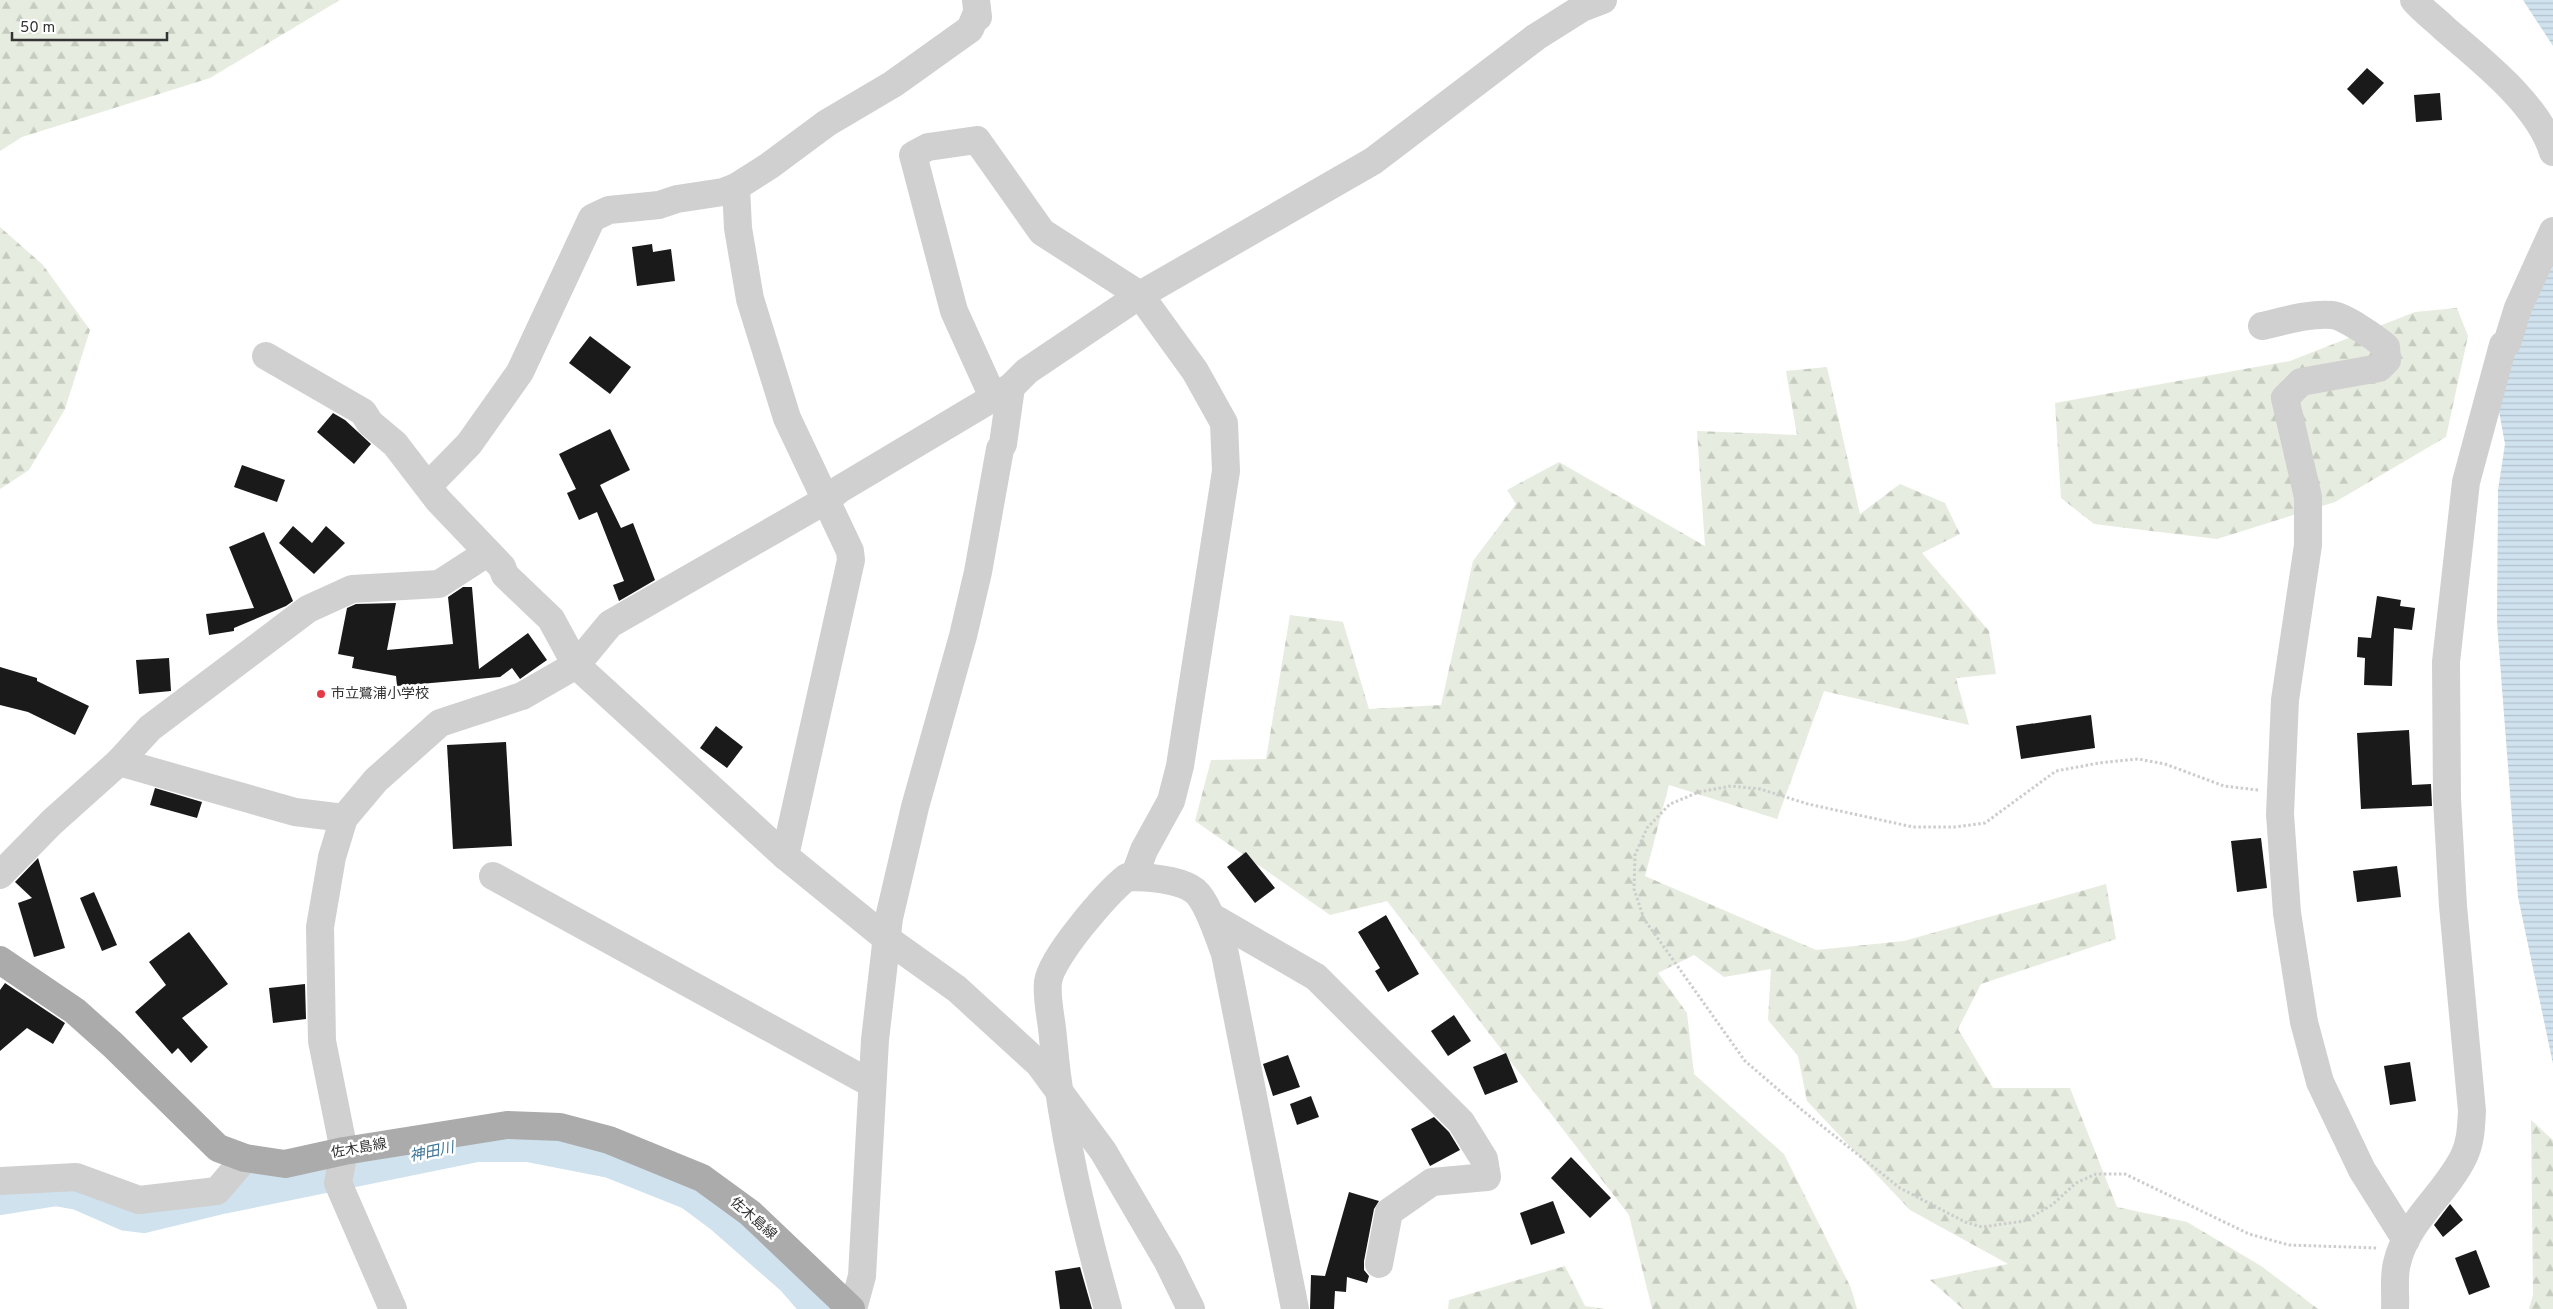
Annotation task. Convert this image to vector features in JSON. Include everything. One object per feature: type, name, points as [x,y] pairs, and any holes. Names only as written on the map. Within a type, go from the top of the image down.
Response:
[{"type":"main road","name":"佐木島線","points":[[0,960],[75,1011],[114,1044],[218,1148],[246,1158],[285,1164],[344,1151],[507,1125],[560,1127],[609,1140],[702,1178],[750,1213],[852,1309]]},
{"type":"street","points":[[429,485],[469,444],[520,372],[592,218],[609,210],[660,205],[677,199],[723,192],[736,187],[769,166],[827,122],[893,84],[970,30],[976,15],[978,17],[976,0]]},
{"type":"street","points":[[393,1309],[338,1183],[344,1151],[322,1041],[320,927],[332,857],[344,818],[376,780],[440,723],[522,696],[576,665],[610,624],[826,500],[840,489],[1002,392],[1027,371],[1140,295],[1373,161],[1536,36],[1582,8],[1603,0]]},
{"type":"street","points":[[2414,0],[2500,77],[2533,115],[2550,141],[2553,152]]},
{"type":"street","points":[[852,1309],[862,1276],[872,1084],[889,918],[915,807],[963,636],[978,572],[1000,449],[1003,444],[1002,392],[954,311],[912,155],[928,147],[977,140],[1042,232],[1140,295],[1195,371],[1224,423],[1226,471],[1180,766],[1171,801],[1144,850],[1134,877]]},
{"type":"street","points":[[736,187],[738,228],[750,299],[787,418],[850,550],[851,560],[785,856]]},
{"type":"street","points":[[2396,1309],[2396,1264],[2404,1244],[2419,1217],[2431,1204],[2463,1157],[2471,1136],[2472,1111],[2453,906],[2447,789],[2446,662],[2466,482],[2503,345],[2507,343],[2518,308],[2553,231]]},
{"type":"street","points":[[2262,326],[2291,319],[2333,315],[2372,336],[2386,346],[2387,360],[2379,368],[2301,382],[2285,398],[2308,497],[2308,545],[2285,700],[2280,814],[2287,912],[2304,1022],[2320,1082],[2362,1170],[2404,1244]]},
{"type":"street","points":[[266,356],[363,412],[370,423],[395,444],[429,485],[438,500],[502,567],[505,575],[551,619],[576,665],[785,856],[887,938],[957,989],[1039,1064],[1103,1151],[1168,1262],[1191,1309]]},
{"type":"street","points":[[0,875],[52,822],[119,762],[150,728],[308,609],[352,589],[439,584],[487,553]]},
{"type":"street","points":[[119,762],[294,812],[344,818]]},
{"type":"street","points":[[493,876],[872,1084]]},
{"type":"street","points":[[1108,1309],[1085,1226],[1057,1086],[1048,981],[1065,948],[1113,888],[1127,877],[1134,877],[1162,878],[1195,891],[1212,917],[1225,954],[1295,1309]]},
{"type":"street","points":[[1212,917],[1316,977],[1461,1122],[1484,1158],[1487,1177],[1432,1182],[1389,1212],[1379,1264]]},
{"type":"street","points":[[0,1181],[76,1177],[139,1200],[217,1191],[246,1158]]},
{"type":"path","points":[[2281,791],[2224,786],[2165,764],[2138,759],[2056,771],[1985,823],[1955,827],[1913,827],[1808,804],[1760,788],[1731,786],[1699,792],[1670,804],[1647,828],[1635,855],[1634,889],[1649,926],[1746,1061],[1802,1110],[1900,1188],[1965,1222],[1982,1227],[2024,1222],[2052,1205],[2076,1183],[2096,1174],[2125,1174],[2249,1234],[2289,1246],[2404,1244]]},
{"type":"green space","points":[[0,0],[340,0],[210,78],[22,137],[0,151]]},
{"type":"green space","points":[[0,227],[43,265],[90,330],[65,409],[29,470],[0,489]]},
{"type":"green space","points":[[2457,308],[2468,336],[2446,437],[2335,502],[2217,539],[2094,524],[2061,498],[2055,403],[2290,361],[2415,312]]},
{"type":"green space","points":[[1827,367],[1860,514],[1900,484],[1945,503],[1960,534],[1922,553],[1989,631],[1996,674],[1956,678],[1969,725],[1824,691],[1777,819],[1669,785],[1645,876],[1816,950],[1904,941],[2106,884],[2116,939],[1981,984],[1958,1029],[1993,1088],[2070,1088],[2117,1207],[2187,1222],[2261,1266],[2318,1309],[1963,1309],[1930,1280],[2008,1264],[1910,1210],[1807,1101],[1798,1056],[1768,1020],[1771,969],[1724,977],[1694,955],[1658,973],[1687,1013],[1694,1074],[1784,1154],[1851,1288],[1857,1309],[1652,1309],[1629,1215],[1387,901],[1330,915],[1195,821],[1211,760],[1266,759],[1290,615],[1343,622],[1369,709],[1441,705],[1473,561],[1516,504],[1507,490],[1559,462],[1705,546],[1697,431],[1797,435],[1786,371]]},
{"type":"green space","points":[[2531,1120],[2553,1140],[2553,1309],[2529,1309],[2533,1295]]},
{"type":"green space","points":[[1565,1266],[1585,1306],[1605,1309],[1448,1309],[1449,1300]]},
{"type":"water","points":[[2523,0],[2553,0],[2553,46]]},
{"type":"water","points":[[2553,261],[2553,1064],[2518,897],[2497,623],[2498,490],[2505,444],[2498,406],[2507,366]]},
{"type":"building","points":[[2367,68],[2384,83],[2363,105],[2347,89]]},
{"type":"building","points":[[2440,93],[2442,120],[2416,122],[2414,95]]},
{"type":"building","points":[[652,244],[653,252],[671,249],[675,281],[637,286],[632,247]]},
{"type":"building","points":[[590,336],[631,367],[610,394],[569,363]]},
{"type":"building","points":[[333,413],[345,420],[371,444],[354,464],[317,432]]},
{"type":"building","points":[[610,429],[630,470],[600,485],[621,528],[633,523],[655,580],[619,601],[613,585],[624,581],[597,512],[579,520],[567,493],[576,489],[559,454]]},
{"type":"building","points":[[242,465],[285,480],[277,502],[234,487]]},
{"type":"building","points":[[293,526],[312,543],[326,526],[345,543],[314,574],[279,543]]},
{"type":"building","points":[[264,532],[293,601],[286,606],[234,628],[234,631],[209,635],[206,614],[254,608],[229,547]]},
{"type":"building","points":[[463,587],[472,587],[479,669],[528,633],[547,660],[520,679],[512,668],[500,677],[397,686],[396,676],[352,668],[354,657],[338,654],[347,608],[356,604],[396,603],[387,650],[453,644],[448,597]]},
{"type":"building","points":[[2377,596],[2401,600],[2400,606],[2415,608],[2412,630],[2394,628],[2392,686],[2364,685],[2365,658],[2357,657],[2358,637],[2371,638]]},
{"type":"building","points":[[169,658],[171,691],[139,694],[136,660]]},
{"type":"building","points":[[0,667],[37,678],[37,681],[89,706],[75,735],[28,712],[0,705]]},
{"type":"building","points":[[2091,715],[2095,748],[2021,759],[2016,726]]},
{"type":"building","points":[[716,726],[743,747],[727,768],[700,748]]},
{"type":"building","points":[[2409,730],[2412,785],[2431,784],[2432,806],[2361,809],[2357,733]]},
{"type":"building","points":[[506,742],[512,846],[453,849],[447,745]]},
{"type":"building","points":[[155,788],[202,802],[197,818],[150,805]]},
{"type":"building","points":[[2261,838],[2267,888],[2237,892],[2231,841]]},
{"type":"building","points":[[1246,852],[1275,888],[1255,903],[1227,867]]},
{"type":"building","points":[[38,858],[65,948],[34,957],[18,903],[32,898],[15,882]]},
{"type":"building","points":[[2397,866],[2401,897],[2357,902],[2353,871]]},
{"type":"building","points":[[94,892],[117,945],[102,951],[80,898]]},
{"type":"building","points":[[1386,915],[1419,974],[1388,992],[1375,971],[1380,968],[1358,932]]},
{"type":"building","points":[[189,932],[228,984],[182,1018],[208,1047],[191,1063],[178,1048],[172,1054],[135,1012],[166,985],[149,962]]},
{"type":"building","points":[[5,983],[65,1023],[53,1044],[27,1028],[0,1051],[0,990]]},
{"type":"building","points":[[305,984],[306,1019],[273,1023],[269,988]]},
{"type":"building","points":[[1454,1015],[1471,1041],[1448,1056],[1431,1031]]},
{"type":"building","points":[[1506,1053],[1518,1082],[1485,1095],[1473,1067]]},
{"type":"building","points":[[1288,1055],[1300,1087],[1273,1096],[1263,1064]]},
{"type":"building","points":[[2410,1062],[2416,1101],[2390,1105],[2384,1066]]},
{"type":"building","points":[[1311,1096],[1319,1117],[1297,1125],[1290,1104]]},
{"type":"building","points":[[1434,1117],[1449,1132],[1460,1150],[1430,1166],[1411,1129]]},
{"type":"building","points":[[1571,1157],[1611,1198],[1590,1218],[1551,1178]]},
{"type":"building","points":[[1349,1192],[1379,1201],[1374,1209],[1364,1261],[1364,1270],[1369,1276],[1367,1283],[1347,1277],[1346,1292],[1335,1291],[1334,1309],[1310,1309],[1311,1275],[1325,1276]]},
{"type":"building","points":[[1553,1201],[1565,1233],[1531,1245],[1520,1213]]},
{"type":"building","points":[[2450,1204],[2463,1220],[2443,1237],[2434,1225]]},
{"type":"building","points":[[2476,1250],[2490,1287],[2469,1295],[2455,1258]]},
{"type":"building","points":[[1080,1267],[1092,1309],[1060,1309],[1055,1271]]},
{"type":"waterway","name":"神田川","points":[[0,1196],[56,1187],[79,1191],[127,1212],[143,1214],[217,1196],[477,1143],[529,1143],[611,1159],[691,1191],[722,1214],[794,1277],[822,1309]]},
{"type":"place","name":"市立鷺浦小学校","points":[[321,694]]}]
